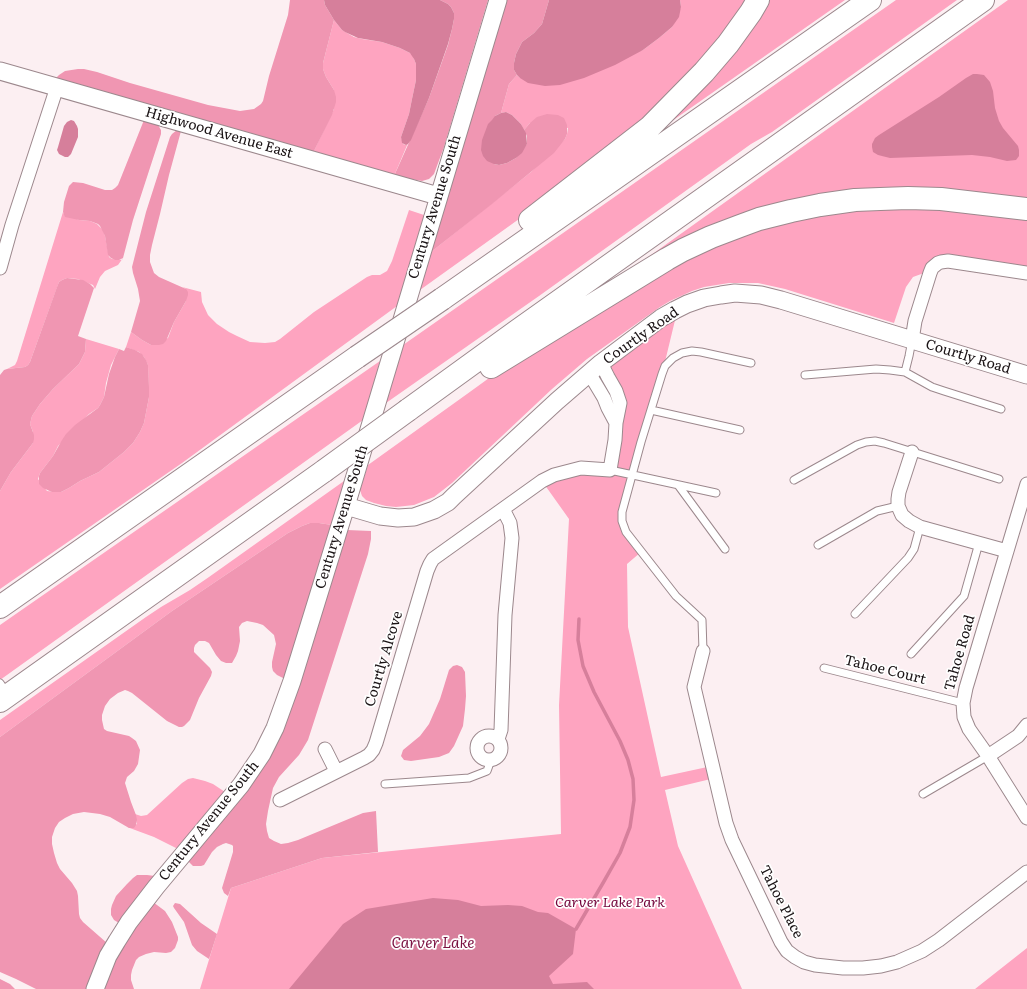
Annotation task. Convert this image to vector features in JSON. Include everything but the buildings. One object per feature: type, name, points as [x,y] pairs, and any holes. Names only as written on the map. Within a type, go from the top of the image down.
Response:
[{"type":"highway","points":[[442,299],[522,226],[650,127],[704,72],[728,44],[758,0]]},
{"type":"highway","points":[[0,606],[870,0]]},
{"type":"highway","points":[[3,693],[324,470],[983,0]]},
{"type":"highway","points":[[408,410],[489,367],[667,259],[701,242],[740,226],[809,207],[850,201],[880,199],[941,199],[1027,209]]},
{"type":"street","name":"Century Avenue South","points":[[95,989],[108,956],[129,922],[156,887],[241,785],[266,746],[275,728],[288,694],[346,506],[498,0]]},
{"type":"street","name":"Highwood Avenue East","points":[[0,71],[438,196]]},
{"type":"street","points":[[0,268],[12,225],[57,87]]},
{"type":"street","points":[[912,340],[915,321],[930,273],[932,268],[938,263],[946,261],[1027,273]]},
{"type":"street","name":"Courtly Road","points":[[346,506],[380,516],[394,518],[414,517],[434,510],[454,496],[595,368],[661,318],[675,310],[704,298],[735,293],[761,295],[1027,375]]},
{"type":"street","points":[[595,368],[604,398],[616,423],[610,470]]},
{"type":"street","points":[[912,452],[899,492],[898,506],[902,515],[920,527],[1007,551]]},
{"type":"street","name":"Courtly Alcove","points":[[280,800],[366,757],[374,748],[427,571],[432,561],[542,481],[554,474],[582,468],[610,470]]},
{"type":"street","name":"Tahoe Road","points":[[1027,484],[966,688],[963,703],[964,717],[970,729],[1027,818]]},
{"type":"street","points":[[498,739],[501,730],[505,615],[512,535],[510,523],[503,509]]},
{"type":"street","name":"Tahoe Place","points":[[703,651],[694,687],[712,769],[726,823],[735,847],[781,942],[787,951],[795,957],[804,962],[815,965],[850,968],[881,966],[897,962],[922,951],[939,940],[1027,872]]},
{"type":"street","points":[[988,756],[1018,736],[1027,725]]},
{"type":"street","points":[[492,736],[498,739],[501,745],[501,750],[498,756],[491,760],[484,759],[477,750],[478,744],[482,738],[492,736]]},
{"type":"street","points":[[325,749],[336,771]]},
{"type":"lane","points":[[905,372],[912,340]]},
{"type":"lane","points":[[703,651],[702,620],[676,596],[626,532],[622,521],[622,512],[641,442],[662,374],[666,366],[673,358],[682,353],[692,351],[751,363]]},
{"type":"lane","points":[[805,375],[876,369],[905,372],[932,387],[1001,409]]},
{"type":"lane","points":[[651,410],[740,430]]},
{"type":"lane","points":[[794,480],[857,445],[875,441],[999,479]]},
{"type":"lane","points":[[610,470],[716,493]]},
{"type":"lane","points":[[678,485],[725,549]]},
{"type":"lane","points":[[818,545],[877,511],[898,506]]},
{"type":"lane","points":[[855,614],[908,558],[914,549],[920,527]]},
{"type":"lane","points":[[911,654],[964,596],[978,543]]},
{"type":"lane","name":"Tahoe Court","points":[[824,668],[963,703]]},
{"type":"lane","points":[[923,794],[988,756]]},
{"type":"lane","points":[[385,784],[469,778],[487,771],[491,760]]},
{"type":"green space","points":[[680,0],[750,0],[675,94],[526,214],[420,290],[431,252],[531,172],[565,139],[568,128],[530,123],[524,130],[521,124],[512,115],[506,112],[501,113],[509,84],[517,75],[520,78],[643,50],[672,27],[681,7]]},
{"type":"green space","points":[[765,0],[845,0],[672,121],[670,117]]},
{"type":"green space","points":[[896,0],[957,0],[386,403],[403,345]]},
{"type":"green space","points":[[1008,0],[1027,0],[1027,202],[901,191],[640,263]]},
{"type":"green space","points":[[334,20],[342,30],[354,37],[382,42],[412,54],[416,64],[416,80],[409,114],[401,137],[403,144],[406,145],[408,143],[394,176],[313,153],[334,109],[334,90],[326,77],[323,69],[323,63]]},
{"type":"green space","points":[[881,205],[1027,216],[1027,267],[951,256],[924,273],[913,277],[906,287],[894,323],[785,289],[758,283],[729,283],[704,287],[692,291],[660,307],[587,359],[552,389],[452,483],[434,497],[414,505],[396,507],[374,503],[366,500],[362,496],[360,490],[368,465],[496,373],[698,252],[780,222]]},
{"type":"green space","points":[[409,210],[424,215],[397,306],[182,463],[0,589],[0,491],[11,472],[33,443],[33,432],[30,424],[32,416],[53,389],[79,364],[85,352],[86,339],[119,349],[111,365],[104,397],[100,405],[89,414],[58,446],[53,456],[40,473],[38,479],[47,491],[61,492],[99,472],[133,443],[144,423],[149,397],[148,365],[144,357],[139,352],[126,347],[131,332],[151,345],[168,338],[174,322],[186,301],[186,289],[182,287],[201,292],[202,302],[208,315],[217,324],[229,332],[250,342],[275,342],[314,312],[367,277],[372,275],[380,275],[387,271],[392,261]]},
{"type":"green space","points":[[63,212],[79,220],[90,221],[97,224],[103,230],[109,257],[112,259],[122,260],[118,265],[105,271],[100,277],[95,289],[93,285],[78,279],[67,278],[59,282],[30,362],[25,367],[7,369],[15,365],[17,361]]},
{"type":"green space","name":"Carver Lake Park","points":[[678,308],[662,374],[622,521],[641,552],[627,564],[628,627],[661,777],[712,766],[715,778],[665,790],[678,846],[742,989],[200,989],[231,888],[322,858],[561,834],[559,705],[569,519],[542,481],[610,470],[620,403],[601,363]]},
{"type":"green space","points":[[380,361],[363,420],[0,680],[0,625]]},
{"type":"green space","points":[[344,481],[332,525],[310,523],[288,533],[172,611],[0,737],[0,720],[146,617],[209,577]]},
{"type":"green space","points":[[193,778],[205,781],[213,784],[225,792],[178,849],[154,837],[129,828],[137,824],[135,814],[141,816],[147,815],[188,779]]},
{"type":"green space","points":[[1027,948],[1027,989],[975,989]]},
{"type":"shaded area","points":[[290,0],[324,0],[325,5],[334,20],[323,63],[323,69],[334,90],[336,102],[332,115],[313,153],[56,78],[65,71],[84,69],[208,105],[240,111],[254,109],[263,101],[269,76],[288,15]]},
{"type":"shaded area","points":[[440,0],[488,0],[444,147],[434,174],[429,179],[422,181],[394,176],[429,98],[448,45],[454,13],[448,4]]},
{"type":"shaded area","points":[[507,0],[549,0],[542,24],[534,33],[522,42],[516,54],[514,70],[517,75],[509,84],[501,113],[495,116],[494,164],[499,165],[507,163],[516,158],[527,144],[527,136],[524,130],[537,117],[547,114],[558,115],[564,118],[567,125],[567,134],[554,153],[431,252]]},
{"type":"shaded area","points":[[144,120],[158,125],[161,130],[161,134],[133,220],[123,258],[115,260],[108,255],[105,236],[100,226],[90,221],[65,217],[63,212],[64,202],[69,186],[73,182],[83,183],[105,190],[112,190],[118,185]]},
{"type":"shaded area","points":[[177,130],[181,131],[152,245],[150,262],[154,273],[159,277],[186,289],[188,295],[166,341],[163,344],[151,345],[131,332],[140,301],[132,267],[146,212],[170,137]]},
{"type":"shaded area","points":[[67,278],[83,280],[94,288],[78,336],[86,339],[85,352],[79,364],[53,389],[32,416],[30,424],[34,435],[33,443],[11,472],[0,491],[0,375],[4,370],[25,367],[28,365],[59,282]]},
{"type":"shaded area","points":[[126,347],[142,354],[148,365],[149,397],[144,423],[140,432],[133,443],[124,452],[99,472],[61,492],[52,492],[43,488],[39,484],[40,473],[53,456],[66,434],[75,425],[98,408],[104,397],[109,374],[115,357],[119,349],[124,351]]},
{"type":"shaded area","points":[[310,523],[332,525],[285,679],[277,675],[273,671],[272,667],[276,644],[274,635],[263,625],[247,621],[242,623],[239,627],[240,641],[238,651],[232,663],[221,661],[209,643],[205,641],[199,641],[195,645],[194,652],[212,672],[190,720],[184,726],[179,727],[167,721],[132,693],[125,690],[110,699],[105,706],[102,715],[104,729],[129,736],[136,741],[140,750],[138,764],[134,771],[127,777],[125,783],[136,815],[136,825],[134,828],[129,828],[110,817],[84,812],[73,814],[59,822],[52,837],[52,844],[57,863],[77,891],[80,918],[107,943],[87,989],[36,989],[0,972],[0,737],[172,611],[288,533]]},
{"type":"shaded area","points":[[347,530],[371,531],[368,554],[308,740],[299,755],[279,777],[273,788],[266,824],[269,838],[281,844],[298,840],[363,813],[376,811],[378,852],[322,858],[231,888],[228,896],[224,893],[222,888],[233,852],[232,845],[226,843],[217,847],[204,865],[193,866],[188,861],[237,803]]},
{"type":"shaded area","points":[[457,665],[462,667],[465,672],[466,696],[463,726],[454,746],[449,753],[439,757],[411,761],[404,760],[401,756],[403,750],[420,736],[429,724],[440,699],[449,670],[453,666]]},
{"type":"shaded area","points":[[137,875],[155,876],[119,923],[114,920],[111,915],[112,905],[116,896]]},
{"type":"shaded area","points":[[153,902],[165,911],[172,922],[178,937],[175,948],[171,952],[154,952],[146,954],[136,960],[131,975],[134,989],[103,989],[121,947]]},
{"type":"shaded area","points":[[175,903],[180,904],[201,923],[217,934],[209,959],[197,951],[192,945],[184,922],[173,906]]},
{"type":"shaded area","points":[[0,979],[10,984],[15,989],[0,989]]},
{"type":"water","points":[[324,0],[440,0],[451,7],[454,13],[454,19],[448,44],[429,98],[408,144],[406,145],[402,143],[401,137],[409,114],[416,80],[416,64],[414,59],[410,53],[400,48],[382,42],[358,38],[345,32],[334,20],[325,5]]},
{"type":"water","points":[[549,0],[680,0],[681,7],[679,17],[672,27],[643,50],[615,65],[584,78],[560,85],[545,86],[528,83],[520,78],[514,70],[514,63],[516,54],[522,42],[534,33],[542,24]]},
{"type":"water","points":[[973,74],[984,75],[990,82],[999,121],[1018,146],[1019,156],[1016,160],[1007,161],[972,155],[890,158],[873,152],[872,144],[875,138]]},
{"type":"water","points":[[506,112],[512,115],[521,124],[526,133],[527,144],[522,153],[516,158],[499,165],[487,161],[483,156],[481,150],[482,140],[488,124],[495,116]]},
{"type":"water","points":[[71,120],[74,121],[77,126],[78,137],[71,154],[68,157],[65,157],[59,154],[57,150],[64,126]]},
{"type":"water","name":"Carver Lake","points":[[433,898],[458,900],[481,906],[522,906],[538,912],[548,913],[576,929],[573,954],[549,976],[553,984],[587,982],[594,989],[289,989],[343,924],[366,909]]},
{"type":"waterway","points":[[576,929],[620,853],[630,827],[634,800],[633,779],[628,760],[620,741],[594,692],[583,666],[578,640],[579,619]]}]
